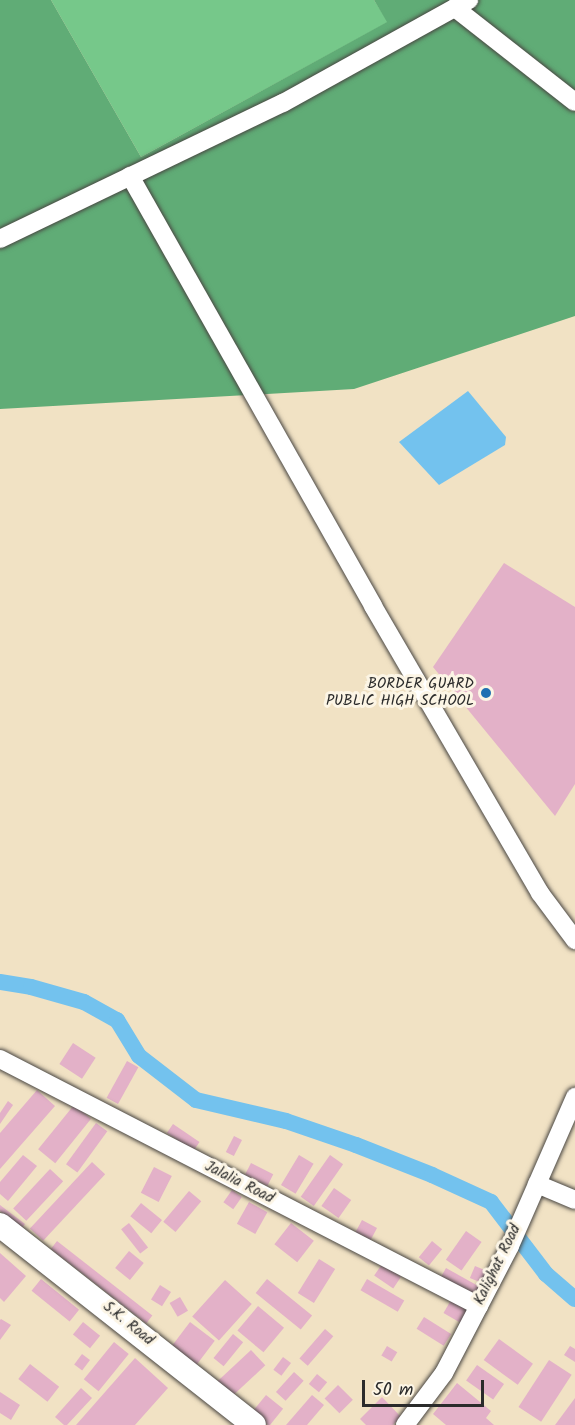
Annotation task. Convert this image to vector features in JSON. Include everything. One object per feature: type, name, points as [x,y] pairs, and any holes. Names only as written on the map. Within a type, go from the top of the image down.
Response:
[{"type":"main road","name":"S.K. Road","points":[[0,1225],[254,1425]]},
{"type":"street","points":[[0,239],[283,103],[462,4],[575,102]]},
{"type":"street","points":[[130,176],[397,647],[540,893],[575,940]]},
{"type":"street","name":"Jalalia Road","points":[[0,1059],[479,1306]]},
{"type":"street","name":"Kalighat Road","points":[[405,1425],[444,1373],[479,1306],[510,1246],[575,1097]]},
{"type":"street","points":[[537,1184],[575,1200]]},
{"type":"green space","points":[[0,0],[51,0],[141,157],[387,22],[374,0],[575,0],[575,316],[354,389],[0,409]]},
{"type":"green space","points":[[51,0],[374,0],[388,22],[141,157]]},
{"type":"water","points":[[468,391],[506,437],[505,445],[439,485],[399,442]]},
{"type":"building","points":[[504,563],[575,607],[575,784],[555,816],[433,667]]},
{"type":"building","points":[[73,1043],[96,1058],[82,1079],[59,1064]]},
{"type":"building","points":[[127,1061],[138,1067],[118,1104],[107,1098]]},
{"type":"building","points":[[37,1090],[55,1106],[0,1169],[0,1133]]},
{"type":"building","points":[[8,1101],[13,1105],[0,1124],[0,1113]]},
{"type":"building","points":[[74,1105],[91,1119],[55,1163],[38,1149]]},
{"type":"building","points":[[96,1123],[107,1131],[77,1172],[66,1164]]},
{"type":"building","points":[[173,1124],[200,1142],[193,1151],[167,1133]]},
{"type":"building","points":[[234,1136],[242,1140],[234,1156],[226,1152]]},
{"type":"building","points":[[23,1155],[37,1166],[8,1201],[0,1194],[0,1182]]},
{"type":"building","points":[[299,1155],[314,1164],[296,1194],[281,1185]]},
{"type":"building","points":[[330,1155],[343,1164],[314,1206],[301,1197]]},
{"type":"building","points":[[92,1162],[105,1174],[43,1241],[30,1229]]},
{"type":"building","points":[[251,1163],[273,1174],[267,1186],[245,1175]]},
{"type":"building","points":[[154,1167],[172,1176],[159,1202],[141,1193]]},
{"type":"building","points":[[50,1169],[63,1181],[26,1221],[13,1208]]},
{"type":"building","points":[[334,1188],[351,1200],[339,1218],[321,1206]]},
{"type":"building","points":[[232,1190],[242,1197],[233,1209],[223,1202]]},
{"type":"building","points":[[189,1191],[201,1201],[176,1232],[163,1222]]},
{"type":"building","points":[[249,1202],[267,1212],[255,1234],[237,1224]]},
{"type":"building","points":[[141,1203],[162,1220],[151,1233],[130,1216]]},
{"type":"building","points":[[0,1205],[25,1224],[22,1228],[0,1211]]},
{"type":"building","points":[[362,1220],[377,1228],[369,1243],[354,1235]]},
{"type":"building","points":[[129,1223],[148,1247],[140,1254],[121,1229]]},
{"type":"building","points":[[291,1223],[314,1241],[297,1262],[274,1244]]},
{"type":"building","points":[[466,1231],[482,1242],[461,1271],[446,1260]]},
{"type":"building","points":[[57,1241],[152,1315],[146,1323],[51,1249]]},
{"type":"building","points":[[432,1241],[442,1249],[429,1266],[419,1257]]},
{"type":"building","points":[[129,1251],[144,1263],[130,1280],[115,1268]]},
{"type":"building","points":[[0,1253],[26,1276],[4,1302],[0,1298]]},
{"type":"building","points":[[319,1259],[335,1269],[314,1303],[298,1293]]},
{"type":"building","points":[[382,1264],[401,1277],[393,1288],[374,1276]]},
{"type":"building","points":[[475,1266],[489,1272],[484,1284],[470,1278]]},
{"type":"building","points":[[446,1268],[480,1287],[474,1298],[440,1279]]},
{"type":"building","points":[[41,1279],[79,1310],[70,1321],[32,1291]]},
{"type":"building","points":[[267,1279],[312,1316],[301,1329],[256,1293]]},
{"type":"building","points":[[367,1279],[404,1300],[398,1312],[360,1290]]},
{"type":"building","points":[[225,1280],[252,1304],[219,1341],[192,1316]]},
{"type":"building","points":[[160,1285],[171,1292],[162,1306],[151,1299]]},
{"type":"building","points":[[180,1297],[188,1311],[178,1317],[170,1303]]},
{"type":"building","points":[[451,1300],[468,1310],[461,1323],[443,1313]]},
{"type":"building","points":[[258,1306],[284,1328],[263,1352],[237,1331]]},
{"type":"building","points":[[424,1317],[451,1334],[444,1346],[417,1329]]},
{"type":"building","points":[[0,1320],[11,1325],[0,1340]]},
{"type":"building","points":[[83,1322],[100,1336],[90,1348],[73,1334]]},
{"type":"building","points":[[190,1322],[215,1341],[195,1367],[170,1348]]},
{"type":"building","points":[[325,1329],[333,1336],[308,1366],[299,1358]]},
{"type":"building","points":[[233,1334],[243,1342],[224,1366],[213,1358]]},
{"type":"building","points":[[499,1339],[533,1364],[518,1385],[484,1360]]},
{"type":"building","points":[[114,1342],[129,1354],[99,1391],[84,1379]]},
{"type":"building","points":[[387,1346],[397,1352],[392,1362],[381,1355]]},
{"type":"building","points":[[570,1346],[575,1349],[575,1362],[564,1355]]},
{"type":"building","points":[[251,1350],[265,1365],[230,1398],[216,1383]]},
{"type":"building","points":[[82,1354],[90,1360],[82,1370],[74,1364]]},
{"type":"building","points":[[283,1357],[291,1363],[281,1376],[273,1370]]},
{"type":"building","points":[[135,1358],[168,1388],[135,1425],[76,1425]]},
{"type":"building","points":[[549,1360],[572,1375],[541,1422],[519,1407]]},
{"type":"building","points":[[30,1364],[59,1387],[47,1402],[18,1379]]},
{"type":"building","points":[[477,1365],[504,1384],[493,1399],[466,1381]]},
{"type":"building","points":[[294,1372],[304,1381],[286,1401],[276,1392]]},
{"type":"building","points":[[317,1374],[327,1382],[319,1392],[309,1384]]},
{"type":"building","points":[[457,1383],[491,1411],[486,1418],[494,1425],[446,1425],[433,1414]]},
{"type":"building","points":[[338,1385],[353,1400],[339,1413],[325,1398]]},
{"type":"building","points":[[81,1388],[92,1398],[67,1425],[64,1425],[55,1417]]},
{"type":"building","points":[[0,1392],[20,1405],[11,1420],[0,1413]]},
{"type":"building","points":[[266,1395],[283,1409],[270,1425],[252,1412]]},
{"type":"building","points":[[312,1395],[324,1405],[307,1425],[286,1425]]},
{"type":"building","points":[[382,1397],[401,1417],[393,1425],[366,1425],[360,1419]]},
{"type":"building","points":[[575,1398],[575,1425],[555,1425]]},
{"type":"waterway","points":[[0,982],[31,987],[84,1002],[117,1020],[139,1056],[196,1100],[286,1121],[356,1145],[432,1175],[491,1202],[546,1274],[575,1299]]},
{"type":"place","name":"BORDER GUARD PUBLIC HIGH SCHOOL","points":[[486,693]]}]
